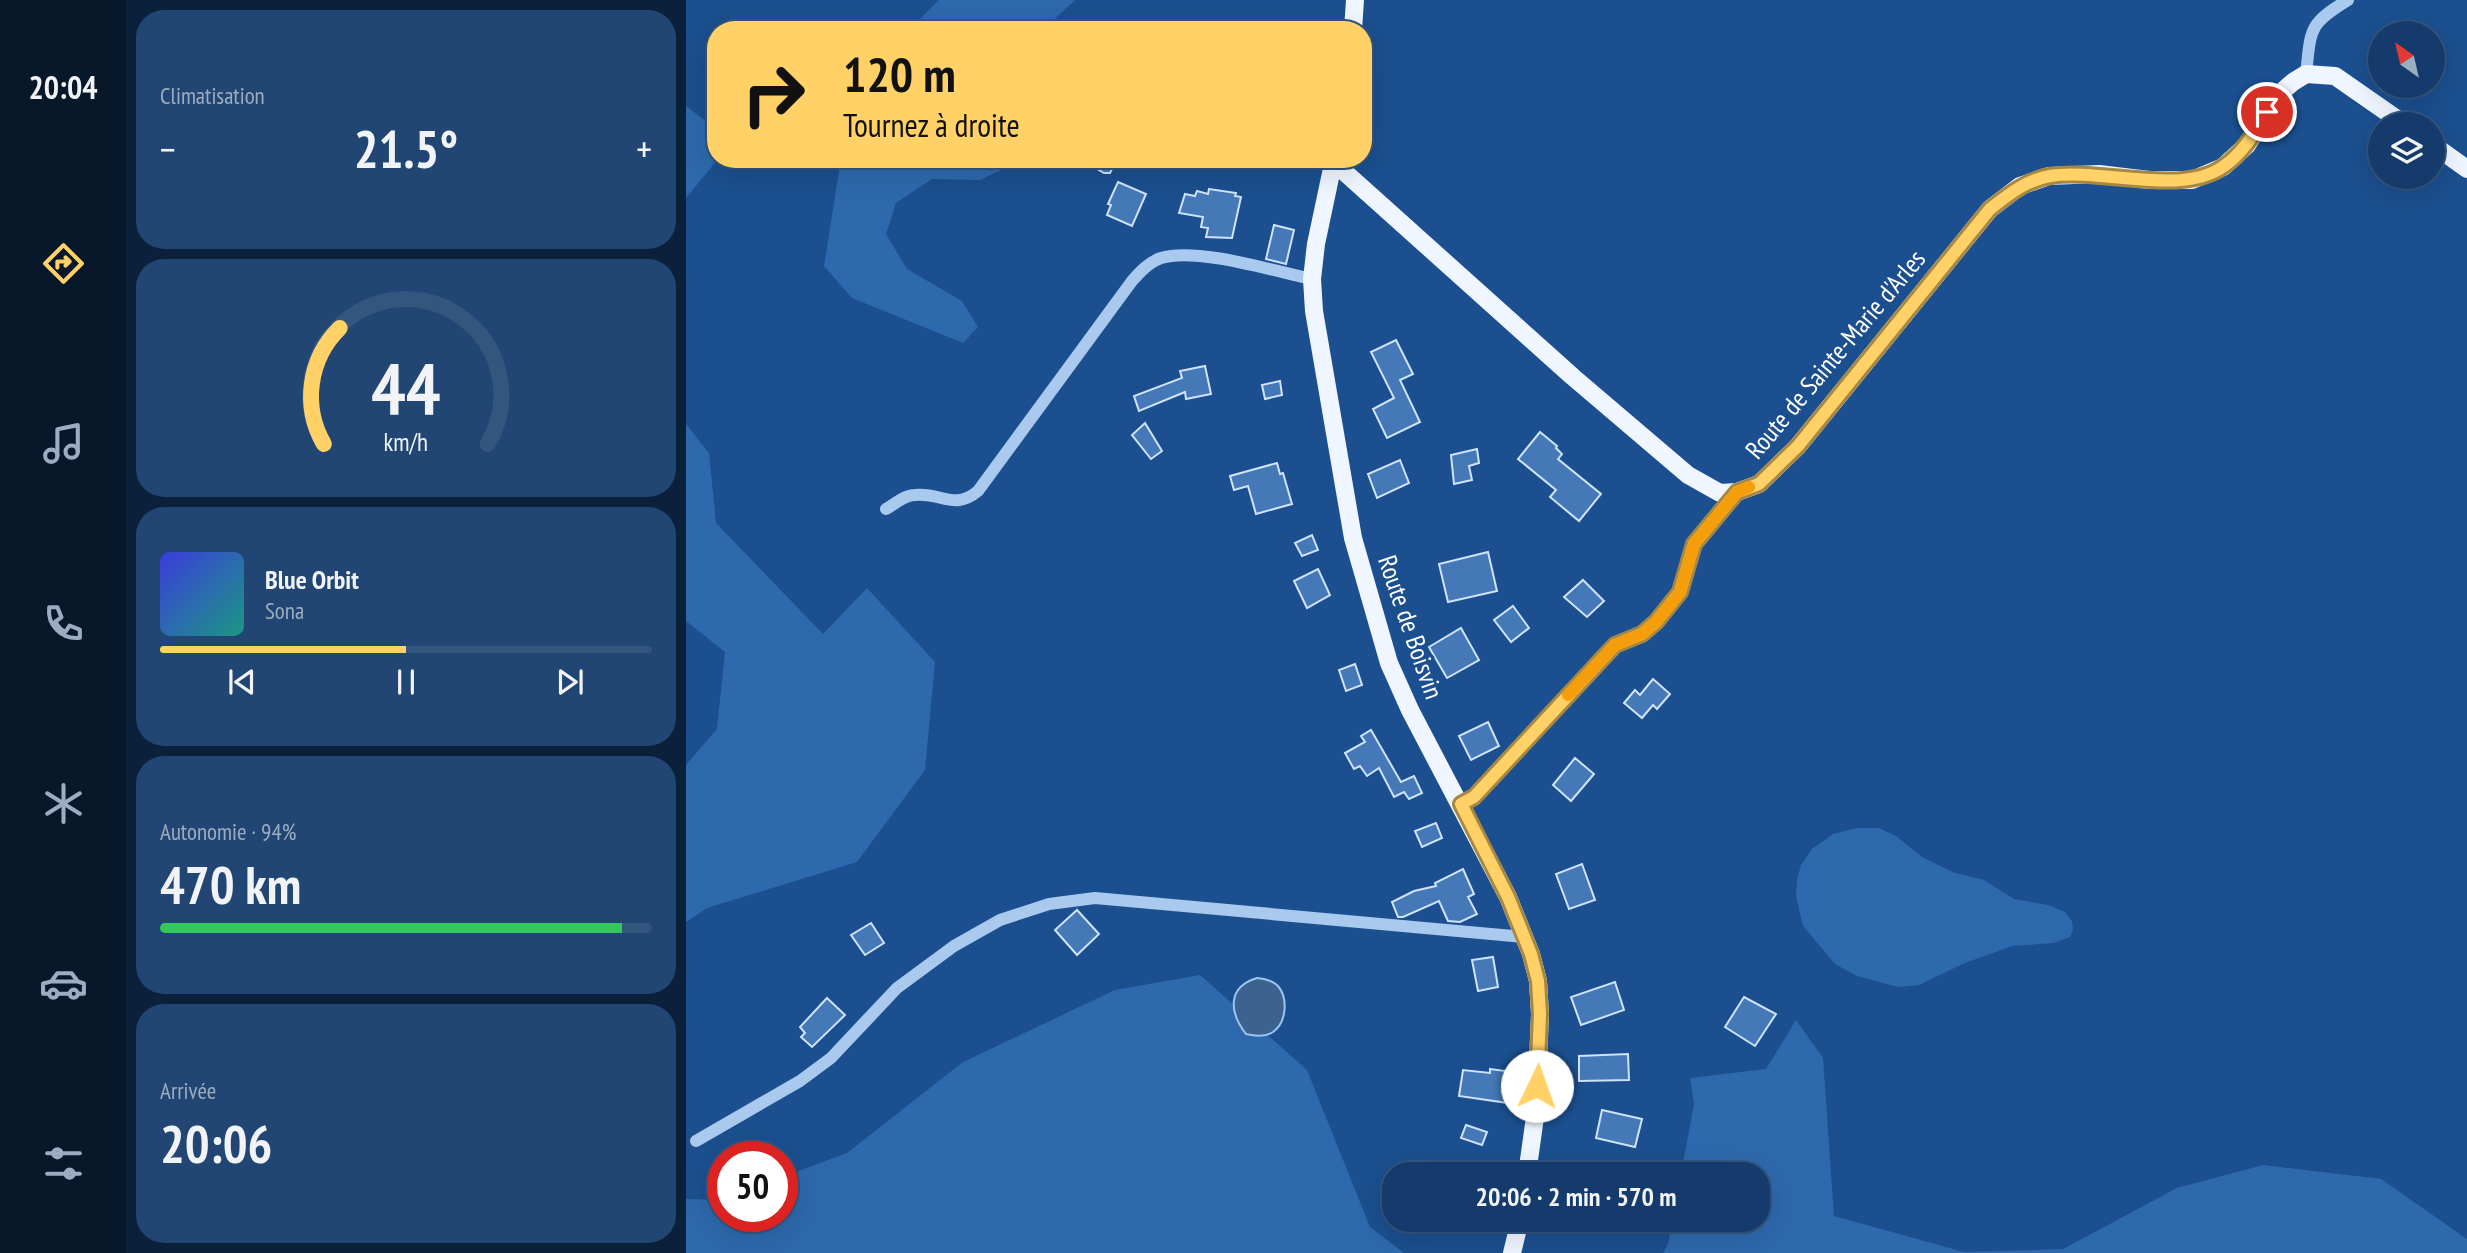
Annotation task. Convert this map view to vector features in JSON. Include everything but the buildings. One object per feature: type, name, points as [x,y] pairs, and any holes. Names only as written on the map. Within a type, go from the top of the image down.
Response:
[{"type":"main road","points":[[1354,21],[1355,0]]},
{"type":"main road","points":[[2306,74],[2335,76],[2387,112]]},
{"type":"main road","name":"Route de Sainte-Marie d'Arles","points":[[1340,168],[1573,377],[1688,475],[1720,493],[1737,492],[1759,484],[1798,446],[1990,209],[2020,186],[2049,176],[2099,174],[2149,180],[2192,180],[2223,167],[2247,145],[2278,95],[2306,74]]},
{"type":"main road","points":[[2445,154],[2467,169]]},
{"type":"main road","name":"Route de Boisvin","points":[[1333,168],[1315,244],[1311,279],[1314,312],[1353,538],[1367,593],[1397,683],[1508,897],[1538,981],[1540,1014],[1536,1110],[1529,1162]]},
{"type":"main road","points":[[1512,1253],[1517,1232]]},
{"type":"street","points":[[2324,14],[2328,0]]},
{"type":"street","points":[[2306,74],[2314,25],[2324,14],[2348,0]]},
{"type":"street","points":[[886,509],[912,495],[956,501],[970,498],[978,491],[1132,281],[1147,265],[1159,258],[1199,255],[1311,279]]},
{"type":"street","points":[[1461,804],[1474,797],[1615,645],[1642,634],[1656,622],[1680,592],[1694,544],[1737,492]]},
{"type":"street","points":[[696,1141],[800,1081],[831,1058],[897,988],[954,946],[1000,920],[1049,904],[1095,898],[1524,937]]},
{"type":"shaded area","points":[[939,0],[1075,0],[1053,21],[918,21]]},
{"type":"shaded area","points":[[686,106],[707,122],[707,168],[711,168],[686,198]]},
{"type":"shaded area","points":[[840,168],[1002,168],[980,180],[932,179],[896,203],[886,234],[907,269],[962,301],[978,327],[963,343],[852,298],[824,266]]},
{"type":"shaded area","points":[[686,424],[709,453],[716,523],[823,634],[867,588],[935,662],[925,770],[857,862],[707,908],[686,922],[686,765],[717,729],[725,652],[686,621]]},
{"type":"shaded area","points":[[1857,828],[1879,828],[1896,836],[1922,857],[1955,873],[1984,880],[2014,899],[2048,905],[2065,912],[2072,921],[2073,930],[2070,937],[2054,943],[2012,946],[1965,963],[1919,985],[1898,987],[1857,976],[1835,964],[1803,926],[1796,896],[1801,865],[1812,849],[1833,834]]},
{"type":"shaded area","points":[[1200,975],[1307,1070],[1370,1227],[1404,1253],[686,1253],[686,1199],[707,1200],[707,1232],[798,1232],[798,1171],[847,1153],[963,1062],[1115,990]]},
{"type":"shaded area","points":[[1257,978],[1271,981],[1278,986],[1285,1003],[1278,1028],[1270,1034],[1260,1036],[1246,1034],[1234,1009],[1234,1001],[1240,987]]},
{"type":"shaded area","points":[[1796,1020],[1823,1058],[1834,1216],[1964,1252],[2063,1249],[2177,1188],[2263,1165],[2381,1179],[2467,1239],[2467,1253],[1663,1253],[1670,1232],[1770,1232],[1770,1162],[1683,1162],[1694,1104],[1690,1078],[1766,1069]]},
{"type":"slow traffic","points":[[1568,695],[1615,645],[1642,634],[1656,622],[1680,592],[1694,544],[1737,492],[1749,487]]},
{"type":"route","points":[[1537,1086],[1540,1014],[1538,981],[1531,954],[1508,897],[1461,804],[1474,797],[1615,645],[1642,634],[1656,622],[1680,592],[1694,544],[1737,492],[1759,484],[1798,446],[1990,209],[2020,186],[2049,176],[2099,174],[2149,180],[2192,180],[2223,167],[2247,145],[2267,112]]}]
